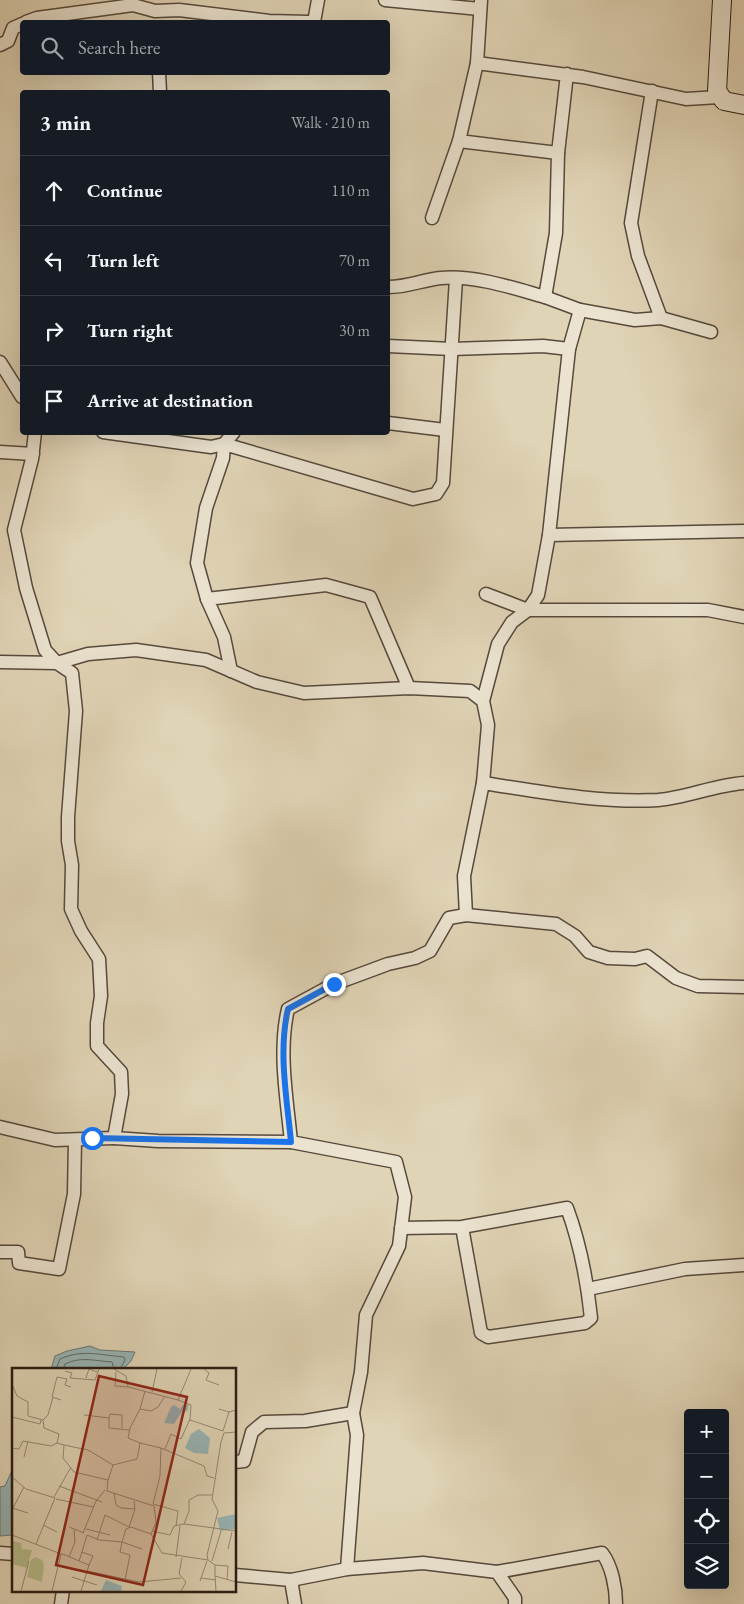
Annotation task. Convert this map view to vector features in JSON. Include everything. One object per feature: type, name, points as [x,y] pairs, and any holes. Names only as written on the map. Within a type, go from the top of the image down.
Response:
[{"type":"main road","points":[[722,0],[716,83],[719,97],[729,103],[744,105]]},
{"type":"street","points":[[314,20],[318,0]]},
{"type":"street","points":[[385,0],[481,5],[477,63],[459,141],[432,218]]},
{"type":"street","points":[[32,20],[133,5],[156,17],[179,10],[261,20]]},
{"type":"street","points":[[0,45],[8,41],[13,28],[20,25]]},
{"type":"street","points":[[477,63],[567,74],[686,98],[719,97]]},
{"type":"street","points":[[545,297],[556,233],[558,153],[567,74]]},
{"type":"street","points":[[159,75],[160,90]]},
{"type":"street","points":[[652,91],[631,223],[638,256],[661,318]]},
{"type":"street","points":[[459,141],[558,153]]},
{"type":"street","points":[[390,287],[407,287],[442,278],[507,286],[580,310],[635,320],[661,318],[711,332]]},
{"type":"street","points":[[125,435],[212,447],[224,444],[413,499],[436,494],[443,483],[456,279]]},
{"type":"street","points":[[466,915],[464,876],[483,783],[488,725],[483,701],[498,644],[512,622],[528,610],[538,595],[549,535],[570,349],[580,310]]},
{"type":"street","points":[[390,346],[452,349],[543,346],[570,349]]},
{"type":"street","points":[[0,362],[20,394]]},
{"type":"street","points":[[390,423],[445,430]]},
{"type":"street","points":[[35,435],[33,454],[14,530],[26,588],[45,650],[72,673],[76,711],[68,817],[68,841],[72,865],[71,909],[81,931],[99,959],[101,996],[97,1023],[97,1046],[121,1072],[122,1094],[114,1138]]},
{"type":"street","points":[[232,435],[224,444],[223,458],[206,508],[197,563],[207,599],[224,637],[232,671]]},
{"type":"street","points":[[0,452],[33,454]]},
{"type":"street","points":[[549,535],[744,531]]},
{"type":"street","points":[[207,599],[326,585],[370,597],[409,688]]},
{"type":"street","points":[[486,594],[528,610],[708,610],[744,617]]},
{"type":"street","points":[[0,662],[58,663],[88,654],[136,650],[206,660],[257,682],[304,693],[409,688],[470,691],[483,701]]},
{"type":"street","points":[[483,783],[586,798],[659,800],[700,790],[744,783]]},
{"type":"street","points":[[291,1142],[285,1078],[284,1026],[288,1009],[334,984],[430,951],[449,918],[466,915],[556,924],[575,936],[589,952],[608,958],[636,959],[647,956],[676,978],[698,986],[744,987]]},
{"type":"street","points":[[0,1126],[55,1140],[114,1138],[166,1141],[291,1142],[396,1162],[405,1197],[399,1246],[366,1315],[361,1372],[353,1413],[357,1435],[347,1569]]},
{"type":"street","points":[[0,1252],[18,1252],[19,1263],[59,1269],[74,1194],[74,1140]]},
{"type":"street","points":[[401,1228],[462,1227],[567,1208],[576,1232],[588,1289],[591,1318],[585,1323],[488,1337],[481,1333],[462,1227]]},
{"type":"street","points":[[588,1289],[685,1269],[744,1265]]},
{"type":"street","points":[[236,1462],[244,1460],[252,1432],[264,1422],[305,1421],[353,1413]]},
{"type":"street","points":[[236,1575],[291,1580],[347,1569],[423,1563],[497,1572],[602,1554],[608,1560],[616,1594],[616,1604]]},
{"type":"street","points":[[497,1572],[515,1598],[516,1604]]},
{"type":"street","points":[[291,1580],[295,1604]]},
{"type":"water","points":[[90,1346],[100,1350],[135,1352],[131,1361],[124,1368],[51,1368],[55,1356],[67,1351]]},
{"type":"water","points":[[12,1470],[12,1535],[0,1536],[0,1487],[5,1486]]},
{"type":"route","points":[[92,1138],[199,1142],[291,1142],[285,1078],[284,1026],[288,1009],[334,984]]}]
